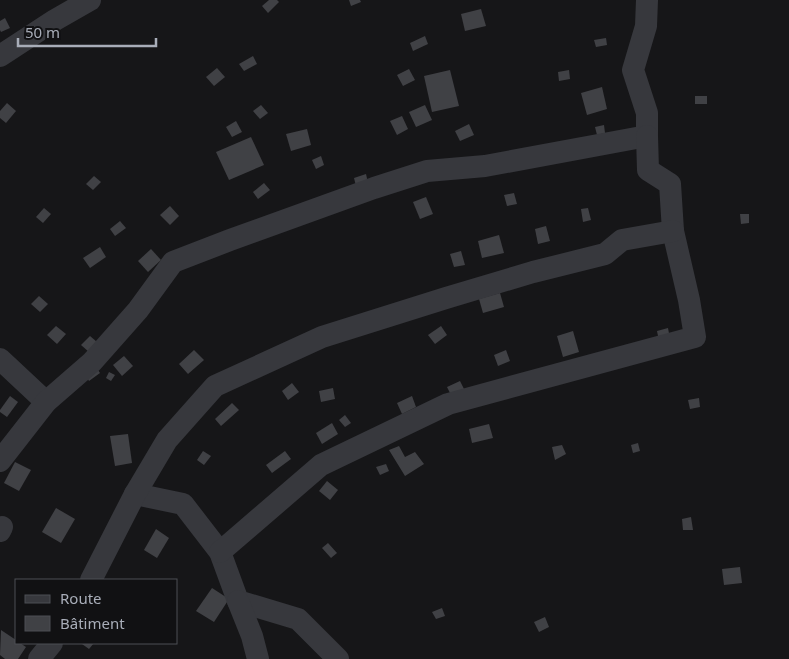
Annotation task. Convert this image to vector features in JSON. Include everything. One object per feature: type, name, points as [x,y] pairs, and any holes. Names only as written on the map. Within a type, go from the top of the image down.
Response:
[{"type":"street","points":[[0,56],[55,20],[90,0]]},
{"type":"street","points":[[220,552],[321,466],[448,404],[695,337],[674,231],[670,184],[648,170],[647,113],[633,70],[646,26],[647,0]]},
{"type":"street","points":[[0,461],[46,402],[92,362],[138,310],[173,262],[239,236],[427,171],[485,166],[647,136]]},
{"type":"street","points":[[92,579],[135,494],[167,440],[215,386],[322,337],[516,277],[605,254],[622,240],[674,231]]},
{"type":"street","points":[[0,359],[46,402]]},
{"type":"street","points":[[135,494],[184,504],[220,552],[252,636],[258,659]]},
{"type":"street","points":[[238,601],[298,619],[338,659]]},
{"type":"street","points":[[39,659],[51,644]]},
{"type":"building","points":[[269,0],[277,0],[279,2],[268,13],[262,6]]},
{"type":"building","points":[[349,0],[360,0],[361,2],[351,6]]},
{"type":"building","points":[[481,9],[486,26],[465,31],[461,14]]},
{"type":"building","points":[[5,18],[10,28],[1,32],[0,21]]},
{"type":"building","points":[[425,36],[428,44],[413,51],[410,43]]},
{"type":"building","points":[[606,38],[607,45],[596,47],[594,40]]},
{"type":"building","points":[[253,56],[257,64],[244,71],[239,64]]},
{"type":"building","points":[[217,68],[225,77],[214,86],[206,77]]},
{"type":"building","points":[[409,69],[415,80],[403,86],[397,75]]},
{"type":"building","points":[[450,70],[459,106],[432,112],[424,76]]},
{"type":"building","points":[[569,70],[570,79],[559,81],[558,72]]},
{"type":"building","points":[[602,87],[607,109],[587,115],[581,93]]},
{"type":"building","points":[[695,96],[707,96],[707,104],[695,104]]},
{"type":"building","points":[[7,103],[16,111],[6,123],[0,118],[0,111]]},
{"type":"building","points":[[261,105],[268,113],[260,119],[253,111]]},
{"type":"building","points":[[425,105],[432,120],[416,127],[409,112]]},
{"type":"building","points":[[402,116],[408,129],[397,135],[390,121]]},
{"type":"building","points":[[236,121],[242,132],[232,137],[226,127]]},
{"type":"building","points":[[469,124],[474,135],[460,141],[455,131]]},
{"type":"building","points":[[604,125],[605,133],[597,135],[595,127]]},
{"type":"building","points":[[307,129],[311,145],[291,151],[286,134]]},
{"type":"building","points":[[251,137],[264,165],[229,180],[216,152]]},
{"type":"building","points":[[321,156],[324,165],[316,169],[312,160]]},
{"type":"building","points":[[366,174],[368,183],[356,186],[354,178]]},
{"type":"building","points":[[94,176],[101,182],[93,190],[86,184]]},
{"type":"building","points":[[264,183],[270,190],[258,199],[253,192]]},
{"type":"building","points":[[514,193],[517,204],[507,206],[504,195]]},
{"type":"building","points":[[426,197],[433,214],[420,219],[413,202]]},
{"type":"building","points":[[170,206],[179,216],[170,225],[160,215]]},
{"type":"building","points":[[44,208],[51,214],[43,223],[36,217]]},
{"type":"building","points":[[588,208],[591,220],[583,222],[581,209]]},
{"type":"building","points":[[740,214],[749,214],[749,223],[741,224]]},
{"type":"building","points":[[120,221],[126,228],[115,236],[110,229]]},
{"type":"building","points":[[546,226],[550,241],[538,244],[535,229]]},
{"type":"building","points":[[499,235],[504,253],[482,258],[478,241]]},
{"type":"building","points":[[100,247],[106,257],[90,268],[83,258]]},
{"type":"building","points":[[151,249],[161,260],[148,272],[138,261]]},
{"type":"building","points":[[461,251],[465,265],[454,267],[450,254]]},
{"type":"building","points":[[500,293],[504,307],[483,313],[479,299]]},
{"type":"building","points":[[39,296],[48,304],[40,312],[31,304]]},
{"type":"building","points":[[56,326],[66,334],[57,344],[47,335]]},
{"type":"building","points":[[441,326],[447,335],[435,344],[428,335]]},
{"type":"building","points":[[668,328],[670,339],[659,341],[657,331]]},
{"type":"building","points":[[573,331],[579,352],[563,357],[557,336]]},
{"type":"building","points":[[90,336],[97,342],[89,352],[81,345]]},
{"type":"building","points":[[194,350],[204,360],[188,374],[179,364]]},
{"type":"building","points":[[506,350],[510,361],[498,366],[494,355]]},
{"type":"building","points":[[124,356],[133,366],[122,376],[113,365]]},
{"type":"building","points":[[96,367],[100,373],[89,381],[85,374]]},
{"type":"building","points":[[109,372],[115,375],[111,381],[106,378]]},
{"type":"building","points":[[460,381],[464,389],[451,395],[447,387]]},
{"type":"building","points":[[292,383],[299,392],[288,400],[282,391]]},
{"type":"building","points":[[333,388],[335,399],[321,402],[319,391]]},
{"type":"building","points":[[10,396],[18,402],[7,417],[0,410]]},
{"type":"building","points":[[412,396],[416,407],[402,414],[397,403]]},
{"type":"building","points":[[699,398],[700,407],[690,409],[688,400]]},
{"type":"building","points":[[232,403],[239,410],[221,426],[215,419]]},
{"type":"building","points":[[345,415],[351,423],[345,427],[339,420]]},
{"type":"building","points":[[332,423],[338,434],[322,444],[316,433]]},
{"type":"building","points":[[489,424],[493,438],[472,443],[469,429]]},
{"type":"building","points":[[128,434],[132,463],[115,466],[110,436]]},
{"type":"building","points":[[638,443],[640,451],[633,453],[631,445]]},
{"type":"building","points":[[562,445],[566,454],[555,460],[552,447]]},
{"type":"building","points":[[399,446],[405,457],[415,452],[424,464],[405,476],[389,450]]},
{"type":"building","points":[[203,451],[211,456],[204,465],[197,460]]},
{"type":"building","points":[[285,451],[291,459],[272,473],[266,465]]},
{"type":"building","points":[[15,462],[31,470],[19,491],[4,483]]},
{"type":"building","points":[[386,464],[389,471],[380,475],[376,467]]},
{"type":"building","points":[[327,481],[338,490],[330,500],[319,491]]},
{"type":"building","points":[[56,508],[75,519],[61,543],[42,532]]},
{"type":"building","points":[[691,517],[693,530],[683,530],[682,519]]},
{"type":"building","points":[[156,529],[169,538],[157,558],[144,550]]},
{"type":"building","points":[[328,543],[337,553],[331,558],[322,548]]},
{"type":"building","points":[[740,567],[742,583],[724,585],[722,569]]},
{"type":"building","points":[[212,588],[229,599],[214,622],[196,611]]},
{"type":"building","points":[[442,608],[445,616],[436,619],[432,612]]},
{"type":"building","points":[[545,617],[549,627],[539,632],[534,622]]},
{"type":"building","points":[[1,630],[15,639],[15,644],[22,644],[26,647],[18,659],[5,659],[0,655]]},
{"type":"building","points":[[82,644],[93,644],[89,649]]}]
